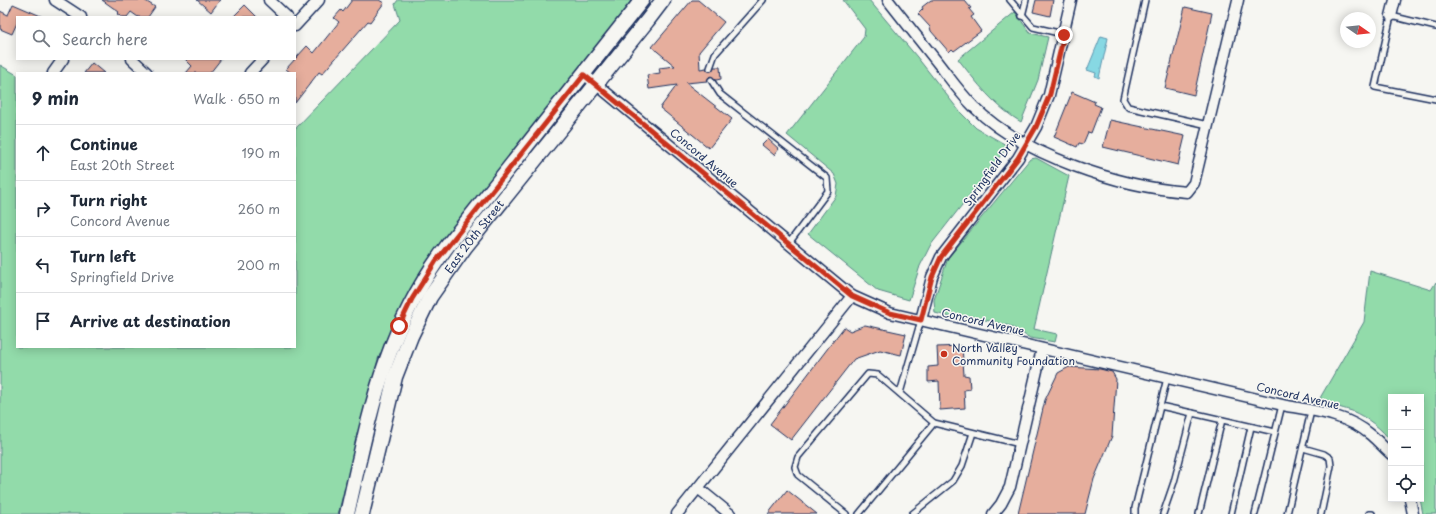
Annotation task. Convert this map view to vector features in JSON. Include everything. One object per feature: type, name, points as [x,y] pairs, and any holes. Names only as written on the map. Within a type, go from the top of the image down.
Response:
[{"type":"street","points":[[55,0],[79,16]]},
{"type":"street","points":[[269,0],[286,16]]},
{"type":"street","points":[[296,24],[319,0]]},
{"type":"street","name":"East 20th Street","points":[[347,514],[382,371],[399,326],[412,299],[444,250],[642,0]]},
{"type":"street","name":"East 20th Street","points":[[362,514],[395,377],[405,349],[424,309],[455,259],[663,0]]},
{"type":"street","points":[[888,0],[974,107],[993,123],[1052,158],[1080,169],[1164,191],[1187,192],[1194,183],[1238,0]]},
{"type":"street","name":"Springfield Drive","points":[[921,320],[932,277],[941,257],[1008,172],[1027,144],[1050,94],[1071,0]]},
{"type":"street","points":[[1391,16],[1395,0]]},
{"type":"street","points":[[54,72],[62,60]]},
{"type":"street","points":[[133,60],[146,72]]},
{"type":"street","points":[[251,72],[262,60]]},
{"type":"street","name":"Concord Avenue","points":[[584,75],[852,296],[890,313],[1282,405],[1311,410],[1348,420],[1370,434],[1388,451]]},
{"type":"street","points":[[677,514],[852,296]]},
{"type":"street","points":[[993,514],[1001,504],[1010,487],[1042,349]]},
{"type":"street","points":[[698,488],[730,514]]},
{"type":"street","points":[[1411,502],[1413,514]]},
{"type":"lane","points":[[710,68],[715,54],[763,0]]},
{"type":"lane","points":[[1010,0],[1022,16],[1033,27],[1064,35]]},
{"type":"lane","points":[[1022,16],[1026,0]]},
{"type":"lane","points":[[1145,0],[1122,99],[1128,108],[1208,125]]},
{"type":"lane","points":[[1436,28],[1391,16],[1375,87],[1436,99]]},
{"type":"lane","points":[[711,80],[720,94],[827,178],[828,191],[789,244]]},
{"type":"lane","points":[[900,393],[921,320]]},
{"type":"lane","points":[[846,514],[798,475],[795,467],[798,457],[868,374],[878,375],[934,423],[1020,444]]},
{"type":"lane","points":[[1135,514],[1135,508],[1167,378]]},
{"type":"lane","points":[[1255,514],[1282,405]]},
{"type":"lane","points":[[1160,406],[1275,432]]},
{"type":"lane","points":[[1287,514],[1311,410]]},
{"type":"lane","points":[[1163,514],[1174,482],[1192,413]]},
{"type":"lane","points":[[1198,514],[1222,420]]},
{"type":"lane","points":[[859,514],[934,423]]},
{"type":"lane","points":[[1231,514],[1251,426]]},
{"type":"lane","points":[[912,514],[953,480],[962,466],[973,433]]},
{"type":"lane","points":[[1303,448],[1324,454],[1330,458],[1331,466],[1321,514]]},
{"type":"green space","points":[[398,0],[632,0],[411,289],[378,359],[338,514],[0,514],[0,65],[16,74],[16,348],[296,348],[296,128],[400,20],[395,4]]},
{"type":"green space","points":[[843,0],[869,0],[917,57],[960,112],[976,128],[1008,146],[930,246],[920,266],[909,300],[878,291],[808,234],[836,196],[838,184],[834,174],[787,135],[864,37],[865,29]]},
{"type":"green space","points":[[1015,12],[1030,33],[1048,37],[1038,80],[1021,122],[1002,109],[994,101],[958,59]]},
{"type":"green space","points":[[1036,158],[1069,176],[1034,329],[1057,334],[1055,342],[1030,338],[1010,326],[973,317],[955,318],[935,313],[934,300],[948,258],[1030,159]]},
{"type":"green space","points":[[1370,271],[1431,290],[1436,282],[1436,514],[1423,514],[1421,502],[1424,502],[1424,394],[1388,394],[1388,437],[1374,424],[1363,417],[1352,411],[1332,405],[1320,398],[1364,322]]},
{"type":"water","points":[[1101,36],[1108,38],[1099,78],[1095,76],[1096,73],[1087,70]]},
{"type":"building","points":[[102,0],[144,0],[155,7],[149,16],[137,16],[131,12],[128,16],[120,16],[117,14],[119,12]]},
{"type":"building","points":[[197,0],[220,0],[211,12]]},
{"type":"building","points":[[352,0],[379,0],[384,3],[370,22],[368,21],[322,74],[319,72],[296,102],[296,72],[290,72],[286,69],[296,60],[296,58],[307,46],[314,53],[339,22],[334,18],[341,10],[343,12]]},
{"type":"building","points":[[692,0],[698,0],[724,22],[699,52],[700,69],[706,68],[710,72],[714,67],[720,67],[721,79],[716,80],[710,76],[707,81],[686,83],[732,119],[709,148],[660,108],[677,85],[649,89],[647,75],[660,73],[659,68],[675,66],[652,47]]},
{"type":"building","points":[[931,0],[964,0],[971,8],[969,9],[974,15],[971,17],[981,31],[954,51],[952,49],[949,52],[918,14],[923,9],[922,7]]},
{"type":"building","points":[[1036,0],[1053,0],[1050,16],[1033,12]]},
{"type":"building","points":[[13,4],[41,16],[16,16],[16,25],[12,34],[0,29],[0,11],[8,15]]},
{"type":"building","points":[[245,5],[256,16],[234,16]]},
{"type":"building","points":[[1185,7],[1212,13],[1194,95],[1165,88]]},
{"type":"building","points":[[186,60],[220,60],[211,72],[187,72],[192,66]]},
{"type":"building","points":[[92,63],[103,72],[85,72]]},
{"type":"building","points":[[1072,92],[1095,102],[1094,104],[1101,107],[1091,133],[1088,132],[1083,144],[1079,143],[1077,147],[1054,137]]},
{"type":"building","points":[[1110,120],[1185,136],[1178,165],[1103,147]]},
{"type":"building","points":[[768,139],[779,149],[774,155],[762,145]]},
{"type":"building","points":[[865,325],[906,334],[901,355],[880,350],[854,359],[791,440],[770,424],[844,327],[850,331]]},
{"type":"building","points":[[962,346],[964,375],[969,376],[970,389],[964,390],[965,408],[940,410],[939,381],[928,382],[928,367],[938,366],[937,347]]},
{"type":"building","points":[[1069,367],[1100,369],[1112,372],[1116,379],[1112,436],[1094,479],[1085,514],[1018,514],[1045,400],[1058,373]]},
{"type":"building","points":[[787,490],[817,514],[768,514]]},
{"type":"place","name":"North Valley Community Foundation","points":[[944,354]]},
{"type":"route","points":[[399,326],[412,299],[436,261],[584,75],[852,296],[871,306],[890,313],[921,320],[932,277],[941,257],[1008,172],[1027,144],[1036,127],[1050,94],[1064,35]]}]
